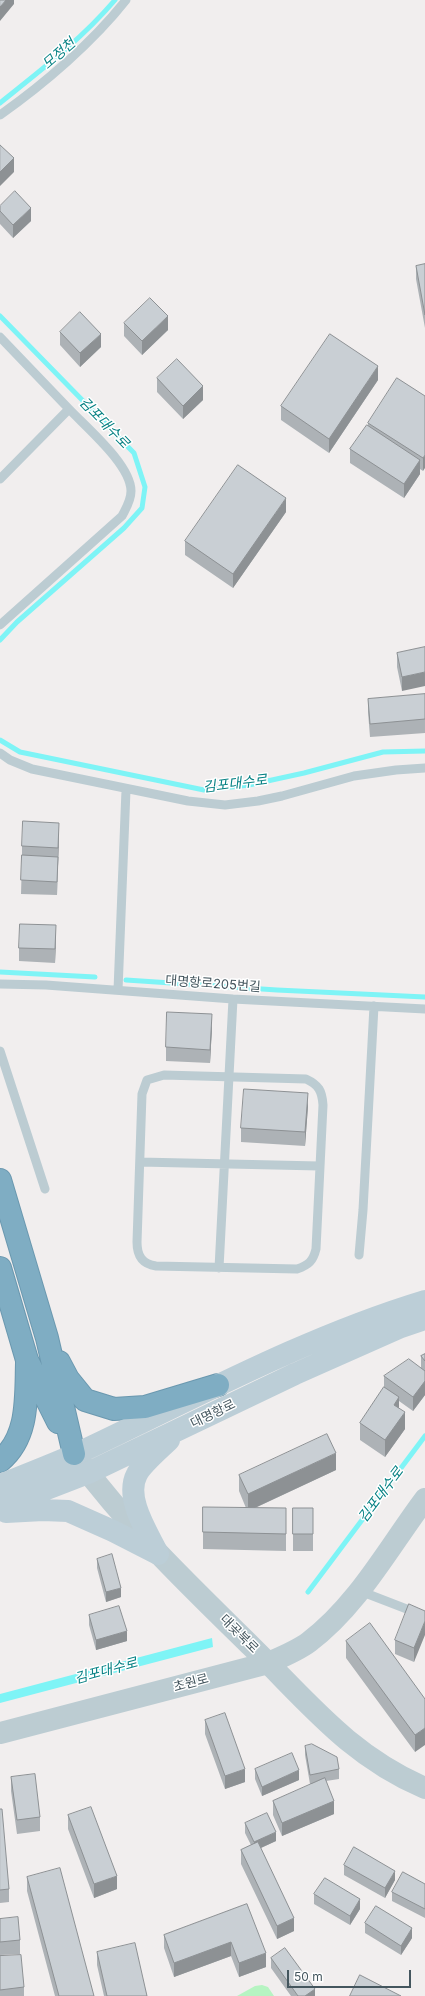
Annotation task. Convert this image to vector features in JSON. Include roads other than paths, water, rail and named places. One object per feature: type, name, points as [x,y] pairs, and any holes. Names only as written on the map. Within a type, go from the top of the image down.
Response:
[{"type":"highway","points":[[0,1180],[47,1338],[74,1454]]},
{"type":"highway","points":[[0,1268],[27,1360],[74,1454]]},
{"type":"highway","points":[[47,1338],[68,1379],[85,1400],[114,1409],[145,1407],[218,1385]]},
{"type":"highway","points":[[0,1461],[10,1452],[21,1432],[26,1406],[27,1360]]},
{"type":"main road","name":"대명항로","points":[[0,1485],[74,1454],[293,1350],[378,1315],[425,1300]]},
{"type":"main road","name":"대명항로","points":[[0,1507],[88,1473],[295,1374],[401,1327],[425,1319]]},
{"type":"main road","points":[[158,1554],[135,1508],[133,1492],[137,1474],[176,1431]]},
{"type":"main road","points":[[0,1513],[9,1511],[36,1510],[68,1511],[114,1531],[158,1554]]},
{"type":"street","name":"대곶북로","points":[[74,1454],[110,1502],[158,1554],[320,1717],[350,1744],[385,1768],[425,1788]]},
{"type":"street","name":"초원로","points":[[0,1734],[268,1663],[309,1642],[350,1603],[425,1499]]},
{"type":"lane","points":[[0,115],[76,53],[111,19],[126,0]]},
{"type":"lane","points":[[0,337],[113,455],[128,475],[131,490],[129,504],[122,516],[0,625]]},
{"type":"lane","points":[[0,479],[69,409]]},
{"type":"lane","points":[[0,753],[10,760],[32,769],[126,790],[188,801],[225,805],[258,802],[354,776],[396,770],[425,768]]},
{"type":"lane","points":[[118,990],[126,790]]},
{"type":"lane","name":"대명항로205번길","points":[[0,984],[118,990],[233,999],[425,1009]]},
{"type":"lane","points":[[219,1268],[233,999]]},
{"type":"lane","points":[[359,1255],[363,1210],[374,1006]]},
{"type":"lane","points":[[0,1051],[45,1189]]},
{"type":"lane","points":[[155,1076],[306,1079],[314,1082],[320,1088],[323,1105],[317,1225],[313,1260],[307,1266],[297,1269],[147,1265],[141,1259],[137,1251],[140,1162],[142,1094],[147,1080],[155,1076]]},
{"type":"lane","points":[[140,1162],[319,1166]]},
{"type":"lane","points":[[358,1591],[425,1616]]},
{"type":"water","points":[[212,1638],[213,1647],[0,1703],[0,1694]]},
{"type":"waterway","name":"모정천","points":[[0,103],[75,41],[115,0]]},
{"type":"waterway","name":"김포대수로","points":[[0,316],[134,453],[145,487],[142,508],[124,528],[17,622],[0,640]]},
{"type":"waterway","name":"김포대수로","points":[[0,740],[20,752],[204,790],[249,785],[304,773],[383,752],[425,751]]},
{"type":"waterway","points":[[0,972],[95,977]]},
{"type":"waterway","points":[[126,980],[277,990],[425,997]]},
{"type":"waterway","name":"김포대수로","points":[[308,1592],[425,1436]]}]
